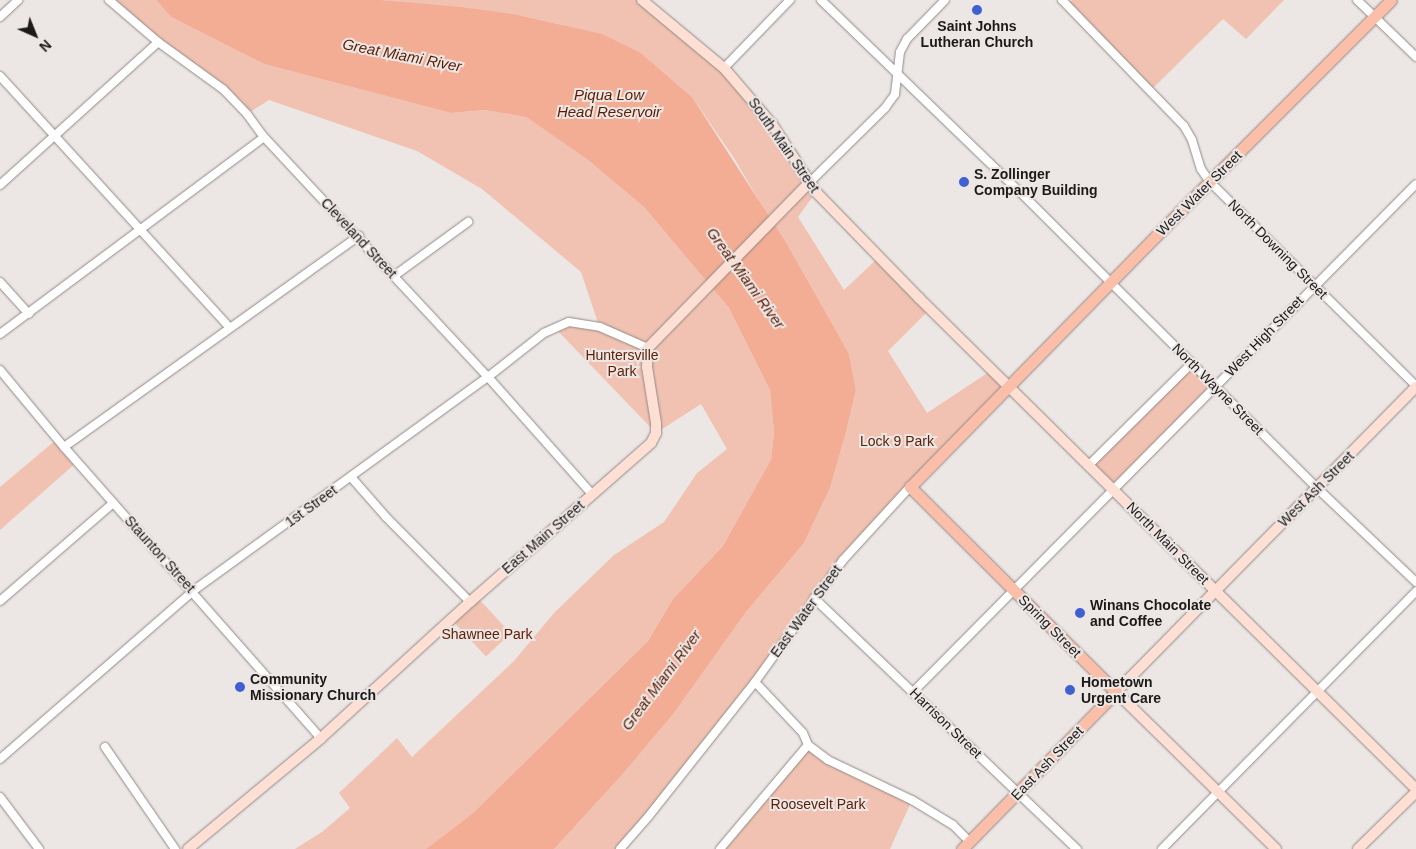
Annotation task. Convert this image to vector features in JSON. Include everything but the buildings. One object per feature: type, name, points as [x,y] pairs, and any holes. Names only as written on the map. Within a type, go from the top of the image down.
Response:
[{"type":"main road","name":"West Water Street","points":[[1008,386],[1390,0]]},
{"type":"main road","name":"East Water Street","points":[[910,487],[1008,386]]},
{"type":"main road","name":"Spring Street","points":[[910,487],[1116,692]]},
{"type":"main road","name":"East Ash Street","points":[[966,845],[1116,692]]},
{"type":"street","points":[[0,17],[18,0]]},
{"type":"street","name":"Cleveland Street","points":[[109,0],[158,42],[223,89],[247,114],[264,137],[359,236],[592,494]]},
{"type":"street","name":"South Main Street","points":[[642,0],[724,68],[772,124],[816,192],[919,298]]},
{"type":"street","points":[[724,68],[790,0]]},
{"type":"street","name":"North Wayne Street","points":[[821,0],[1022,194],[1317,488],[1416,582]]},
{"type":"street","points":[[648,348],[796,195],[885,108],[895,94],[900,52],[907,39],[945,0]]},
{"type":"street","name":"North Downing Street","points":[[1062,0],[1136,79],[1184,126],[1192,140],[1201,169],[1209,181],[1416,386]]},
{"type":"street","points":[[1358,0],[1416,57]]},
{"type":"street","points":[[0,185],[158,42]]},
{"type":"street","points":[[0,76],[229,327]]},
{"type":"street","points":[[0,334],[264,137]]},
{"type":"street","name":"West High Street","points":[[914,691],[1416,184]]},
{"type":"street","points":[[394,276],[468,222]]},
{"type":"street","points":[[64,447],[229,327],[359,236]]},
{"type":"street","points":[[0,282],[29,314]]},
{"type":"street","name":"North Main Street","points":[[919,298],[1115,490],[1416,791]]},
{"type":"street","name":"1st Street","points":[[0,759],[193,591],[488,377],[544,333],[569,322],[600,326],[648,348]]},
{"type":"street","name":"East Main Street","points":[[188,849],[321,738],[470,602],[651,443],[656,433],[647,367],[648,348]]},
{"type":"street","points":[[1089,465],[1192,363]]},
{"type":"street","name":"Staunton Street","points":[[0,370],[64,447],[321,738]]},
{"type":"street","name":"West Ash Street","points":[[1215,591],[1416,386]]},
{"type":"street","points":[[351,477],[386,517],[470,602]]},
{"type":"street","name":"East Water Street","points":[[620,849],[648,817],[755,682],[843,560],[910,487]]},
{"type":"street","points":[[0,601],[113,503]]},
{"type":"street","name":"East Ash Street","points":[[1116,692],[1215,591]]},
{"type":"street","points":[[1162,849],[1416,591]]},
{"type":"street","name":"Harrison Street","points":[[814,598],[914,691],[1018,794],[1077,849]]},
{"type":"street","points":[[755,682],[803,733],[808,745],[828,760],[912,800],[953,825],[966,845]]},
{"type":"street","name":"Spring Street","points":[[1116,692],[1276,849]]},
{"type":"street","points":[[720,849],[808,745]]},
{"type":"street","points":[[105,747],[175,849]]},
{"type":"street","points":[[1358,849],[1416,791]]},
{"type":"street","points":[[0,796],[39,849]]},
{"type":"green space","name":"Huntersville Park","points":[[109,0],[156,0],[171,17],[264,64],[451,113],[484,110],[526,117],[588,160],[644,207],[729,308],[770,390],[774,432],[771,461],[723,546],[673,599],[648,641],[473,813],[426,849],[295,849],[322,832],[350,808],[339,793],[397,738],[412,757],[514,661],[554,613],[614,555],[664,522],[697,473],[727,449],[701,404],[656,433],[555,328],[569,322],[599,326],[581,272],[482,189],[417,151],[269,100],[247,114],[223,89]]},
{"type":"green space","name":"Lock 9 Park","points":[[381,0],[642,0],[724,68],[816,192],[798,217],[844,290],[879,257],[930,309],[888,351],[927,413],[992,370],[1008,386],[871,527],[755,682],[620,849],[554,849],[622,775],[674,713],[746,612],[804,543],[830,488],[856,390],[849,354],[734,158],[692,97],[641,53],[559,24],[514,14]]},
{"type":"green space","points":[[1072,0],[1284,0],[1246,39],[1223,19],[1149,92],[1067,5]]},
{"type":"green space","points":[[1192,363],[1216,387],[1114,490],[1089,466]]},
{"type":"green space","points":[[57,439],[77,462],[0,530],[0,487]]},
{"type":"green space","name":"Shawnee Park","points":[[476,596],[511,633],[486,656],[451,619]]},
{"type":"green space","name":"Roosevelt Park","points":[[808,745],[828,760],[912,800],[890,849],[720,849]]},
{"type":"water","name":"Piqua Low Head Reservoir","points":[[156,0],[381,0],[460,7],[514,14],[602,34],[641,53],[692,97],[785,241],[849,354],[856,390],[846,432],[830,488],[804,543],[746,612],[674,713],[622,775],[554,849],[426,849],[473,813],[648,641],[673,599],[723,546],[771,460],[774,432],[770,390],[729,308],[644,207],[588,160],[526,117],[484,110],[451,113],[264,64],[171,17]]},
{"type":"place","name":"Saint Johns Lutheran Church","points":[[977,10]]},
{"type":"place","name":"S. Zollinger Company Building","points":[[964,182]]},
{"type":"place","name":"Winans Chocolate and Coffee","points":[[1080,613]]},
{"type":"place","name":"Community Missionary Church","points":[[240,687]]},
{"type":"place","name":"Hometown Urgent Care","points":[[1070,690]]},
{"type":"water label","name":"Great Miami River","points":[[402,55]]},
{"type":"water label","name":"Great Miami River","points":[[746,278]]},
{"type":"water label","name":"Great Miami River","points":[[661,680]]}]
